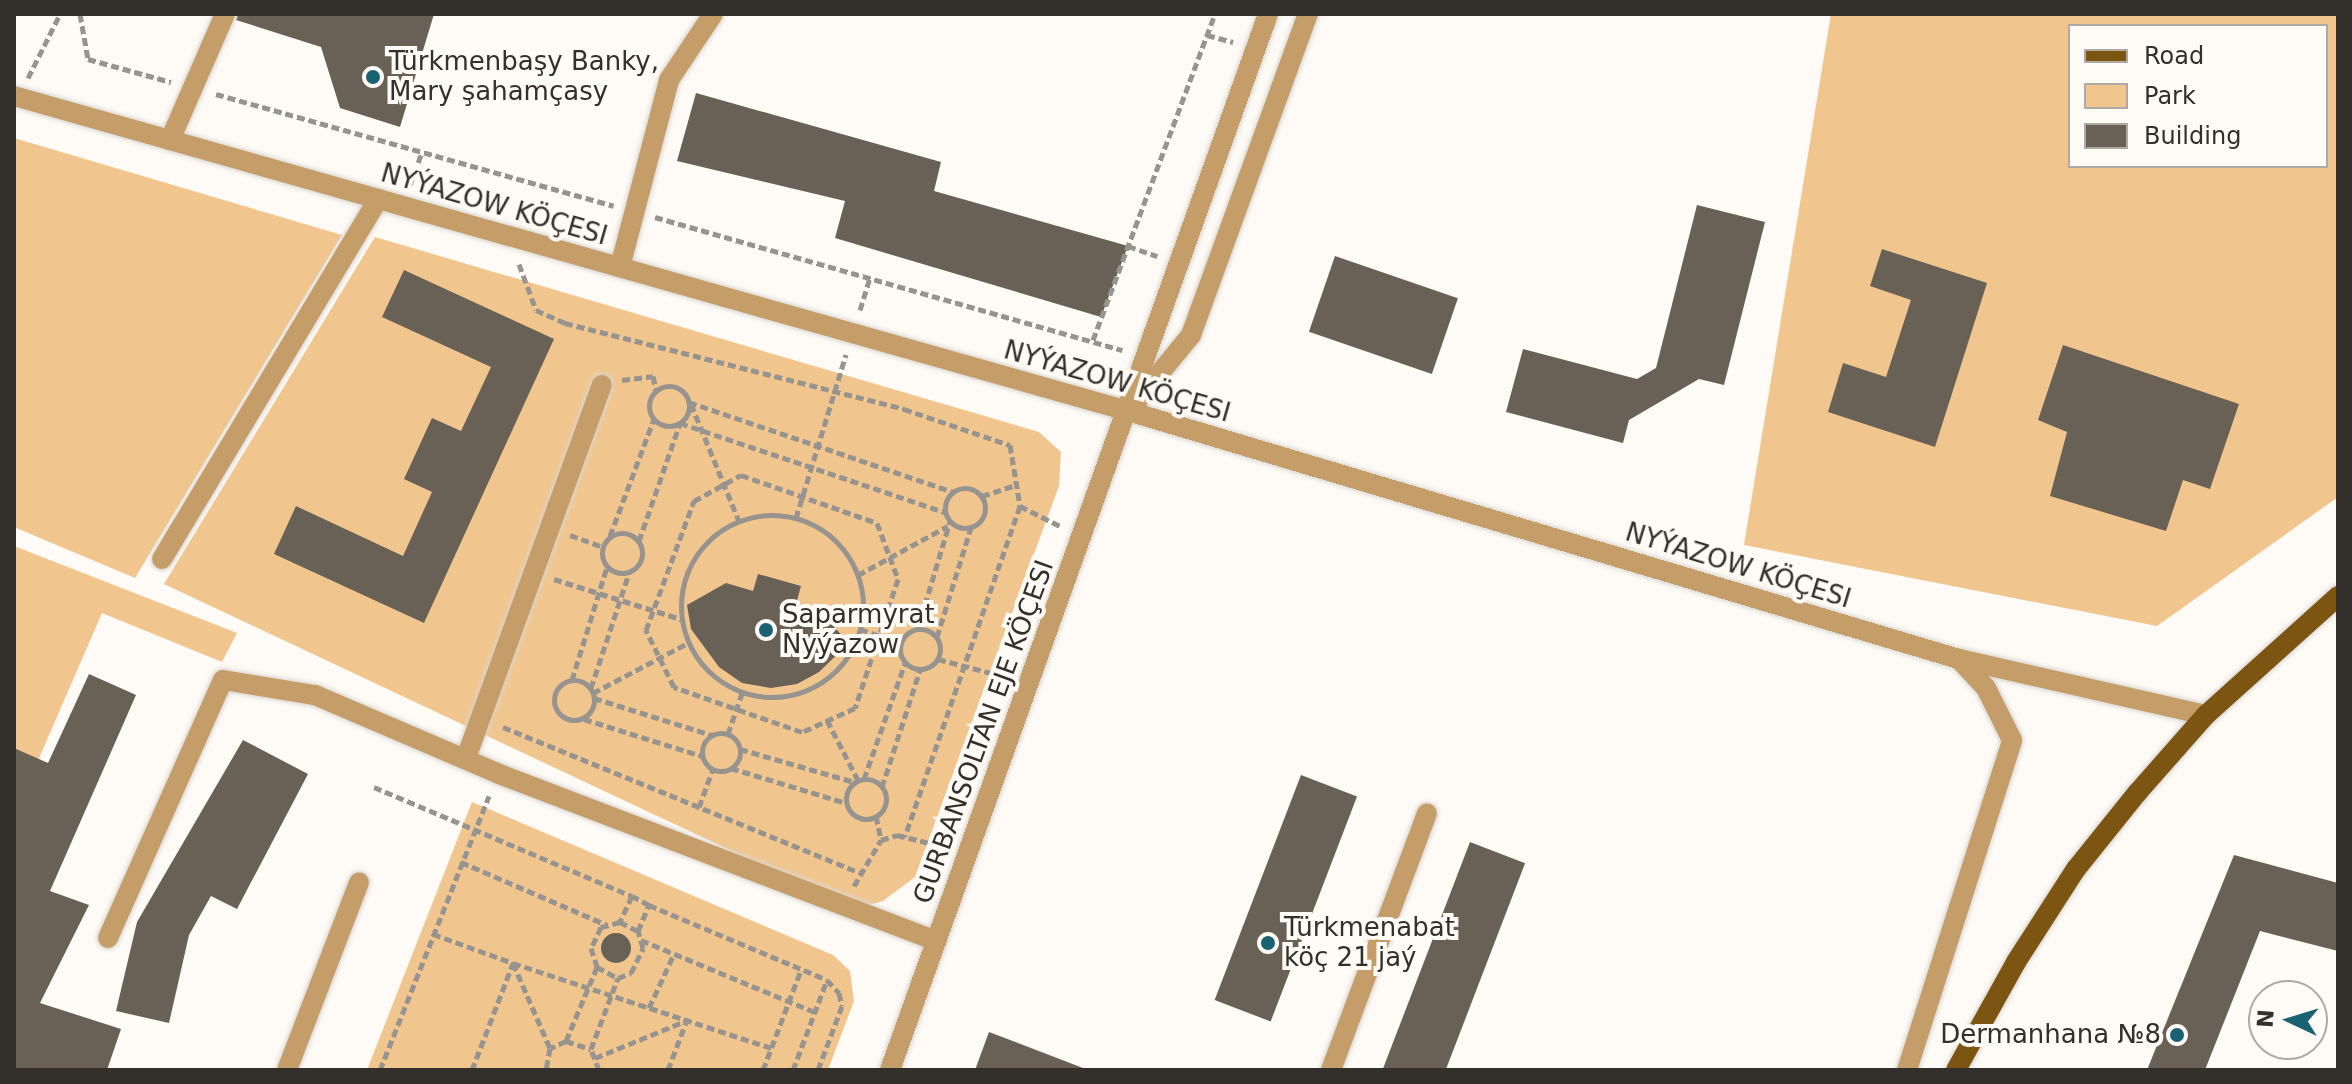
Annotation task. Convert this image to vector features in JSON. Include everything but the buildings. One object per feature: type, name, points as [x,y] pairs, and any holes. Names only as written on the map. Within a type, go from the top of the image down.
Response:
[{"type":"main road","points":[[1956,1070],[2016,962],[2076,869],[2206,715],[2338,596]]},
{"type":"street","points":[[170,140],[225,14]]},
{"type":"street","points":[[620,267],[669,80],[713,14]]},
{"type":"street","name":"GURBANSOLTAN EJE KÖÇESI","points":[[890,1070],[1268,14]]},
{"type":"street","name":"GURBANSOLTAN EJE KÖÇESI","points":[[1128,411],[1191,335],[1308,14]]},
{"type":"street","name":"NYÝAZOW KÖÇESI","points":[[16,96],[1128,411],[1959,659],[2206,715]]},
{"type":"street","points":[[162,559],[378,199]]},
{"type":"street","points":[[466,758],[602,385]]},
{"type":"street","points":[[1907,1070],[2012,740],[1986,688],[1959,659]]},
{"type":"street","points":[[108,938],[223,680],[315,695],[499,774],[936,941]]},
{"type":"street","points":[[1331,1070],[1427,813]]},
{"type":"street","points":[[287,1070],[359,882]]},
{"type":"path","points":[[16,96],[60,14]]},
{"type":"path","points":[[80,14],[88,59],[1146,357]]},
{"type":"path","points":[[1093,340],[1215,14]]},
{"type":"path","points":[[403,206],[422,152]]},
{"type":"path","points":[[508,236],[536,310],[565,323],[835,392],[1010,445],[1020,506],[905,837]]},
{"type":"path","points":[[796,518],[870,278]]},
{"type":"path","points":[[602,385],[653,376],[656,390],[649,401],[654,419],[610,537],[603,547],[607,567],[572,680],[560,686],[554,705],[569,720],[583,719],[702,756],[713,769]]},
{"type":"path","points":[[656,390],[676,387],[690,403],[739,521]]},
{"type":"path","points":[[583,719],[592,710],[593,693],[619,600],[629,573],[642,559],[639,541],[680,423],[690,403]]},
{"type":"path","points":[[690,403],[953,492],[971,488],[982,496],[985,514],[971,527],[937,637],[938,659]]},
{"type":"path","points":[[654,419],[669,426],[680,423],[945,512]]},
{"type":"path","points":[[741,475],[802,497],[877,523],[898,579],[855,708],[802,732],[674,687],[646,630],[694,501],[741,475]]},
{"type":"path","points":[[982,496],[1016,485]]},
{"type":"path","points":[[901,643],[918,628],[949,524],[945,512],[953,492]]},
{"type":"path","points":[[1020,506],[1083,537]]},
{"type":"path","points":[[758,516],[796,518],[834,539],[858,575],[860,629],[843,663],[816,687],[792,696],[742,693],[701,665],[688,642],[681,619],[681,594],[700,550],[739,521],[758,516]]},
{"type":"path","points":[[858,575],[949,524],[971,527]]},
{"type":"path","points":[[550,528],[603,547]]},
{"type":"path","points":[[610,537],[622,533],[639,541]]},
{"type":"path","points":[[607,567],[629,573]]},
{"type":"path","points":[[534,572],[681,619]]},
{"type":"path","points":[[918,628],[937,637]]},
{"type":"path","points":[[860,629],[901,643]]},
{"type":"path","points":[[593,693],[688,642]]},
{"type":"path","points":[[846,803],[859,780],[905,662],[901,643]]},
{"type":"path","points":[[844,904],[881,840],[876,816],[886,799],[882,787],[920,670],[938,659],[1030,684]]},
{"type":"path","points":[[905,662],[920,670]]},
{"type":"path","points":[[572,680],[593,693],[711,735],[728,734]]},
{"type":"path","points":[[728,734],[742,693]]},
{"type":"path","points":[[480,718],[861,873]]},
{"type":"path","points":[[827,720],[859,780]]},
{"type":"path","points":[[728,734],[740,749],[882,787]]},
{"type":"path","points":[[702,756],[711,735]]},
{"type":"path","points":[[731,768],[740,749]]},
{"type":"path","points":[[713,769],[731,768],[846,803],[858,817],[876,816]]},
{"type":"path","points":[[699,807],[713,769]]},
{"type":"path","points":[[380,1070],[461,862],[499,774]]},
{"type":"path","points":[[374,787],[827,980],[839,993],[842,1006],[818,1070]]},
{"type":"path","points":[[881,840],[905,837],[968,852]]},
{"type":"path","points":[[461,862],[608,925]]},
{"type":"path","points":[[620,922],[632,896]]},
{"type":"path","points":[[599,1070],[591,1049],[618,978],[631,973],[643,948],[638,931],[649,905]]},
{"type":"path","points":[[566,1041],[597,967],[591,948],[601,927],[620,922],[638,931]]},
{"type":"path","points":[[433,934],[771,1048]]},
{"type":"path","points":[[640,940],[815,1012]]},
{"type":"path","points":[[649,1008],[674,954]]},
{"type":"path","points":[[513,963],[550,1048],[546,1070]]},
{"type":"path","points":[[472,1070],[513,963]]},
{"type":"path","points":[[597,967],[618,978]]},
{"type":"path","points":[[763,1070],[801,970]]},
{"type":"path","points":[[793,1070],[827,980]]},
{"type":"path","points":[[595,1058],[686,1021]]},
{"type":"path","points":[[668,1070],[686,1021]]},
{"type":"path","points":[[550,1048],[566,1041],[591,1049]]},
{"type":"green space","points":[[1831,14],[2338,14],[2338,497],[2157,626],[1744,545]]},
{"type":"green space","points":[[14,138],[342,235],[135,578],[14,527]]},
{"type":"green space","points":[[375,237],[1039,432],[1061,452],[1059,486],[915,877],[883,901],[855,909],[164,584]]},
{"type":"green space","points":[[14,546],[237,633],[222,662],[102,613],[14,816]]},
{"type":"green space","points":[[472,802],[833,955],[850,971],[854,1001],[828,1070],[367,1070]]},
{"type":"place","name":"Türkmenbaşy Banky, Mary şahamçasy","points":[[373,77]]},
{"type":"place","name":"Saparmyrat Nyýazow","points":[[766,630]]},
{"type":"place","name":"Türkmenabat köç 21 jaý","points":[[1268,943]]},
{"type":"place","name":"Dermanhana №8","points":[[2177,1035]]}]
